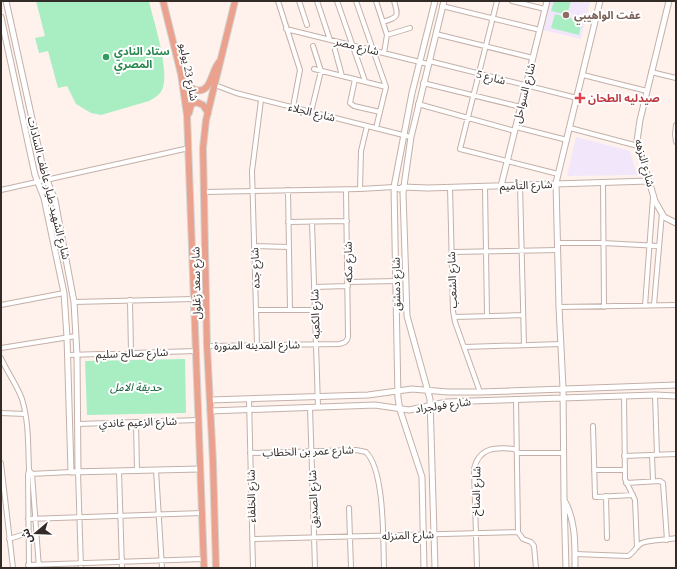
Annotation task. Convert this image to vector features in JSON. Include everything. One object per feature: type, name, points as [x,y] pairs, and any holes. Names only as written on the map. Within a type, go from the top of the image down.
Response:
[{"type":"main road","name":"شارع 23 يوليو","points":[[163,1],[184,94],[189,148]]},
{"type":"main road","name":"شارع سعد زغلول","points":[[216,568],[213,462],[207,346],[203,148],[208,113],[235,1]]},
{"type":"main road","points":[[178,62],[184,70],[189,86],[198,90],[207,87],[216,66],[221,60]]},
{"type":"main road","points":[[187,125],[189,108],[192,104],[196,102],[201,103],[208,113]]},
{"type":"main road","name":"شارع سعد زغلول","points":[[189,148],[204,568]]},
{"type":"main road","points":[[202,534],[215,533]]},
{"type":"street","name":"شارع الشهيد طيار عاطف السادات","points":[[6,1],[20,58],[44,173],[55,200],[74,302],[77,355],[78,472]]},
{"type":"street","points":[[278,1],[300,70],[293,107]]},
{"type":"street","points":[[299,1],[307,25]]},
{"type":"street","points":[[317,1],[330,40]]},
{"type":"street","points":[[337,1],[365,82]]},
{"type":"street","points":[[356,1],[386,87],[376,128]]},
{"type":"street","points":[[376,1],[387,35],[384,53]]},
{"type":"street","points":[[383,22],[393,19],[396,16],[398,12],[394,1]]},
{"type":"street","name":"شارع دمشق","points":[[424,568],[422,477],[400,410],[398,391],[394,187],[419,61],[435,1]]},
{"type":"street","points":[[497,1],[460,149],[558,174]]},
{"type":"street","points":[[512,1],[545,9]]},
{"type":"street","name":"شارع السواحل","points":[[501,186],[547,1]]},
{"type":"street","points":[[566,568],[563,388],[559,307],[556,183],[600,1]]},
{"type":"street","name":"شارع النزهه","points":[[662,214],[653,195],[638,146],[638,131],[669,1]]},
{"type":"street","points":[[443,4],[492,19],[540,30]]},
{"type":"street","name":"شارع دمشق","points":[[435,568],[430,406],[428,390],[407,316],[403,187],[418,104],[443,4]]},
{"type":"street","name":"شارع الشهيد طيار عاطف السادات","points":[[1,17],[38,182],[44,198],[64,293],[68,355],[71,472]]},
{"type":"street","points":[[387,35],[410,28]]},
{"type":"street","name":"شارع مصر","points":[[286,29],[428,62]]},
{"type":"street","points":[[436,34],[533,58]]},
{"type":"street","points":[[311,112],[321,71],[313,46]]},
{"type":"street","points":[[335,50],[342,76]]},
{"type":"street","points":[[11,60],[20,58]]},
{"type":"street","name":"شارع 5","points":[[428,62],[577,98]]},
{"type":"street","points":[[314,69],[386,87]]},
{"type":"street","points":[[652,72],[676,78]]},
{"type":"street","points":[[583,74],[647,91]]},
{"type":"street","points":[[355,79],[350,103],[354,106],[380,112]]},
{"type":"street","points":[[423,83],[521,107]]},
{"type":"street","name":"شارع الجلاء","points":[[215,84],[236,93],[261,100],[411,137]]},
{"type":"street","name":"شارع جده","points":[[257,345],[252,163],[261,100]]},
{"type":"street","points":[[418,104],[468,118],[567,140]]},
{"type":"street","points":[[676,125],[676,142]]},
{"type":"street","points":[[360,189],[361,151],[367,126]]},
{"type":"street","points":[[570,128],[638,146]]},
{"type":"street","points":[[1,190],[189,148]]},
{"type":"street","name":"شارع التأميم","points":[[204,192],[346,190],[394,187],[399,184],[403,187],[450,187],[649,181]]},
{"type":"street","points":[[603,182],[604,307]]},
{"type":"street","points":[[520,185],[524,345]]},
{"type":"street","points":[[485,186],[487,316]]},
{"type":"street","name":"شارع الشعب","points":[[450,187],[454,317],[480,392]]},
{"type":"street","points":[[288,190],[290,310]]},
{"type":"street","name":"شارع مكه","points":[[346,190],[348,334]]},
{"type":"street","points":[[645,306],[653,195]]},
{"type":"street","points":[[662,214],[668,220],[676,223]]},
{"type":"street","points":[[654,305],[662,214]]},
{"type":"street","points":[[288,222],[347,221]]},
{"type":"street","name":"شارع الكعبه","points":[[312,222],[318,406]]},
{"type":"street","points":[[396,240],[405,240]]},
{"type":"street","points":[[557,244],[659,246]]},
{"type":"street","points":[[254,246],[289,247]]},
{"type":"street","points":[[452,252],[558,250]]},
{"type":"street","points":[[314,287],[396,281]]},
{"type":"street","points":[[1,305],[64,293]]},
{"type":"street","points":[[74,302],[194,299]]},
{"type":"street","points":[[130,300],[131,353]]},
{"type":"street","points":[[559,307],[676,305]]},
{"type":"street","points":[[256,310],[315,310]]},
{"type":"street","points":[[454,317],[523,315]]},
{"type":"street","name":"شارع المدينه المنورة","points":[[207,346],[343,343],[347,340],[348,334]]},
{"type":"street","points":[[1,348],[76,336]]},
{"type":"street","points":[[464,346],[561,344]]},
{"type":"street","name":"شارع صالح سليم","points":[[68,355],[196,351]]},
{"type":"street","points":[[1,358],[16,385],[22,400],[25,414],[39,566]]},
{"type":"street","name":"شارع فولجراد","points":[[210,400],[374,395],[412,389],[480,392],[676,385]]},
{"type":"street","points":[[653,481],[655,455],[654,395]]},
{"type":"street","name":"شارع فولجراد","points":[[210,411],[375,405],[400,410],[409,410],[455,402],[654,395],[676,396]]},
{"type":"street","points":[[624,396],[624,470],[626,482],[633,495],[637,547]]},
{"type":"street","name":"شارع الخلفاء","points":[[249,399],[253,568]]},
{"type":"street","points":[[516,399],[518,532],[523,540],[531,542],[534,546],[536,568]]},
{"type":"street","name":"شارع الصديق","points":[[310,407],[315,568]]},
{"type":"street","points":[[1,412],[25,414]]},
{"type":"street","name":"شارع الزعيم غاندي","points":[[78,424],[198,420]]},
{"type":"street","points":[[136,422],[137,470]]},
{"type":"street","points":[[70,424],[78,424]]},
{"type":"street","points":[[593,426],[595,496],[633,495]]},
{"type":"street","name":"شارع المناخ","points":[[477,568],[475,463],[482,454],[492,449],[513,449],[519,453],[564,453]]},
{"type":"street","name":"شارع عمر بن الخطاب","points":[[250,453],[361,450],[369,456],[380,490],[384,568]]},
{"type":"street","points":[[624,456],[676,454]]},
{"type":"street","points":[[1,463],[13,568]]},
{"type":"street","points":[[30,473],[200,469]]},
{"type":"street","points":[[156,470],[162,568]]},
{"type":"street","points":[[594,470],[624,470]]},
{"type":"street","points":[[118,471],[122,568]]},
{"type":"street","points":[[78,472],[81,568]]},
{"type":"street","points":[[30,473],[28,566],[122,561],[203,559]]},
{"type":"street","points":[[626,482],[660,481],[664,484],[667,540]]},
{"type":"street","points":[[606,496],[607,538]]},
{"type":"street","points":[[564,499],[571,515],[573,527],[575,568]]},
{"type":"street","points":[[349,508],[351,568]]},
{"type":"street","points":[[28,519],[202,513]]},
{"type":"street","name":"شارع المنزله","points":[[252,539],[518,532]]},
{"type":"street","points":[[9,539],[28,533]]},
{"type":"street","points":[[575,554],[628,556],[643,542],[676,538]]},
{"type":"shaded area","name":"عفت الواهيبي","points":[[550,1],[590,1],[581,39],[543,30]]},
{"type":"shaded area","points":[[576,137],[630,151],[637,175],[567,176]]},
{"type":"green space","name":"ستاد النادي المصري","points":[[36,1],[149,1],[161,47],[163,61],[164,84],[161,92],[149,101],[101,115],[91,113],[76,104],[67,86],[58,88],[48,51],[39,53],[35,38],[45,36]]},
{"type":"green space","points":[[554,1],[571,1],[567,15],[551,11]]},
{"type":"green space","points":[[555,14],[582,21],[579,35],[551,28]]},
{"type":"green space","name":"حديقة الامل","points":[[185,359],[186,413],[87,415],[85,361]]},
{"type":"place","name":"عفت الواهيبي","points":[[566,15]]},
{"type":"place","name":"ستاد النادي المصري","points":[[106,57]]},
{"type":"place","name":"صيدليه الطحان","points":[[580,98]]}]
